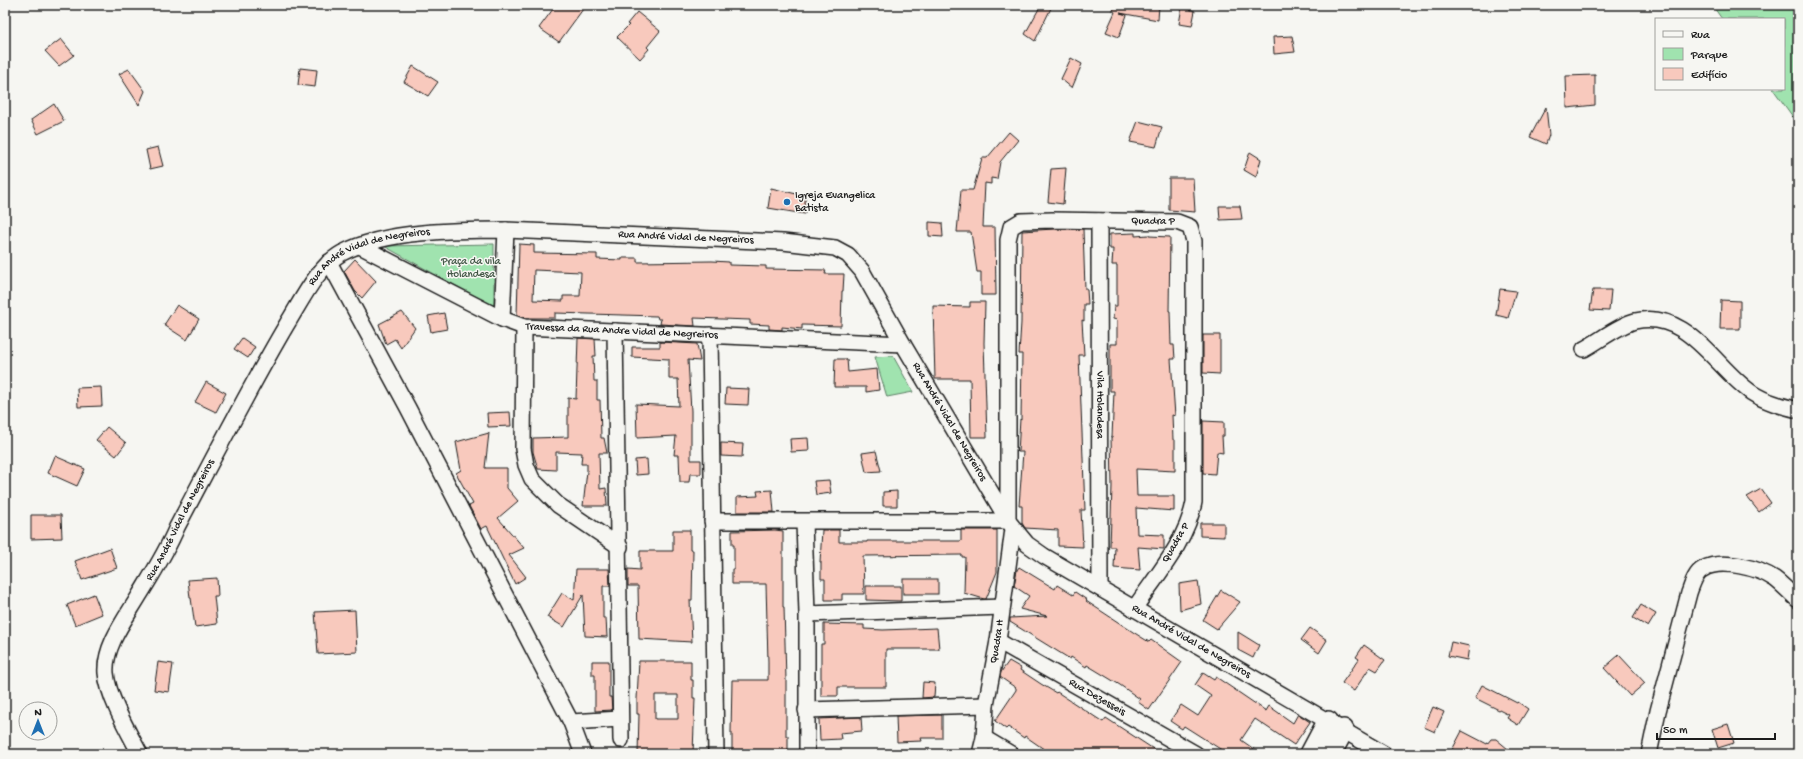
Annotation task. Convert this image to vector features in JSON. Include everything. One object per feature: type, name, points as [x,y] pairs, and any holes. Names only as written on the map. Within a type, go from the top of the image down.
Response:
[{"type":"street","name":"Quadra P","points":[[1010,525],[1009,232],[1011,227],[1021,221],[1177,222],[1190,226],[1194,241],[1194,502],[1191,516],[1182,536],[1134,609]]},
{"type":"street","name":"Vila Holandesa","points":[[1099,221],[1100,588]]},
{"type":"street","name":"Rua André Vidal de Negreiros","points":[[140,754],[110,691],[106,672],[109,653],[118,631],[170,544],[264,364],[315,280],[329,262],[343,253],[360,246],[394,237],[460,230],[506,230],[783,242],[835,248],[848,255],[862,271],[903,344],[1010,525],[1027,544],[1044,556],[1134,609],[1384,754]]},
{"type":"street","points":[[502,319],[506,230]]},
{"type":"street","name":"Travessa da Rua Andre Vidal de Negreiros","points":[[360,246],[502,319],[524,327],[903,344]]},
{"type":"street","points":[[329,262],[408,408],[571,722],[583,754]]},
{"type":"street","points":[[1584,349],[1635,321],[1657,320],[1672,323],[1692,336],[1732,376],[1752,393],[1769,402],[1798,410]]},
{"type":"street","points":[[524,327],[523,449],[526,465],[532,479],[558,505],[620,547]]},
{"type":"street","points":[[615,332],[620,547],[621,740]]},
{"type":"street","points":[[710,335],[716,754]]},
{"type":"street","points":[[712,521],[1010,525]]},
{"type":"street","points":[[804,522],[807,614],[807,754]]},
{"type":"street","name":"Quadra H","points":[[980,754],[984,738],[986,705],[998,641],[1010,525]]},
{"type":"street","points":[[1649,754],[1658,711],[1689,593],[1696,577],[1702,569],[1725,564],[1741,566],[1764,573],[1776,580],[1798,600]]},
{"type":"street","points":[[807,614],[1002,607]]},
{"type":"street","name":"Rua Dezesseis","points":[[998,641],[1196,754]]},
{"type":"street","points":[[806,710],[986,705]]},
{"type":"street","points":[[571,722],[620,720]]},
{"type":"street","points":[[1311,754],[1335,726]]},
{"type":"street","points":[[1330,754],[1335,726]]},
{"type":"street","points":[[984,738],[1011,754]]},
{"type":"green space","points":[[1712,5],[1798,5],[1798,124],[1774,90],[1785,90],[1785,18],[1721,18]]},
{"type":"green space","name":"Praça da vila Holandesa","points":[[494,244],[494,307],[384,246]]},
{"type":"green space","points":[[893,356],[913,392],[887,397],[875,357]]},
{"type":"building","points":[[556,5],[586,5],[559,42],[539,28]]},
{"type":"building","points":[[1041,5],[1052,6],[1035,41],[1025,34]]},
{"type":"building","points":[[1113,5],[1159,5],[1158,20],[1120,13],[1127,15],[1119,37],[1106,32],[1115,12],[1113,11]]},
{"type":"building","points":[[1182,7],[1195,11],[1192,26],[1179,24]]},
{"type":"building","points":[[637,12],[660,31],[647,47],[649,49],[640,59],[617,37],[629,25],[627,24]]},
{"type":"building","points":[[1292,36],[1295,52],[1274,54],[1273,37]]},
{"type":"building","points":[[61,39],[74,55],[59,66],[45,51]]},
{"type":"building","points":[[1071,58],[1082,64],[1072,88],[1061,79]]},
{"type":"building","points":[[413,66],[438,82],[428,96],[404,82]]},
{"type":"building","points":[[300,68],[317,70],[315,87],[298,85]]},
{"type":"building","points":[[129,69],[145,91],[139,105],[119,74]]},
{"type":"building","points":[[1595,75],[1595,105],[1567,108],[1566,76]]},
{"type":"building","points":[[54,104],[64,121],[38,134],[31,120]]},
{"type":"building","points":[[1546,107],[1549,135],[1546,144],[1530,137]]},
{"type":"building","points":[[1138,121],[1162,127],[1156,147],[1130,142]]},
{"type":"building","points":[[1009,132],[1018,140],[1000,162],[997,179],[991,178],[991,184],[985,183],[983,227],[995,227],[996,295],[981,295],[981,272],[977,272],[971,232],[957,232],[961,190],[973,190],[982,158],[987,158]]},
{"type":"building","points":[[158,147],[163,166],[150,169],[146,150]]},
{"type":"building","points":[[1250,152],[1261,159],[1256,177],[1244,170]]},
{"type":"building","points":[[1066,168],[1063,204],[1048,202],[1051,169]]},
{"type":"building","points":[[1169,178],[1193,178],[1195,212],[1169,210]]},
{"type":"building","name":"Igreja Evangelica Batista","points":[[771,188],[805,196],[805,214],[768,208]]},
{"type":"building","points":[[1219,206],[1240,206],[1242,219],[1220,220]]},
{"type":"building","points":[[929,222],[942,223],[943,237],[929,236]]},
{"type":"building","points":[[1083,229],[1085,289],[1087,290],[1088,304],[1084,304],[1084,321],[1082,320],[1084,355],[1079,355],[1085,510],[1081,510],[1083,547],[1058,546],[1058,530],[1025,528],[1022,523],[1022,506],[1019,506],[1023,452],[1018,452],[1020,419],[1021,420],[1022,354],[1019,354],[1021,323],[1022,231]]},
{"type":"building","points":[[1135,233],[1135,236],[1149,235],[1170,237],[1169,311],[1171,345],[1174,345],[1175,359],[1171,359],[1175,416],[1172,415],[1173,440],[1175,440],[1175,471],[1136,469],[1137,496],[1174,496],[1174,511],[1136,508],[1137,534],[1164,535],[1164,549],[1138,547],[1140,570],[1114,568],[1115,547],[1110,547],[1112,486],[1111,437],[1114,391],[1110,391],[1110,344],[1117,344],[1117,320],[1113,319],[1114,306],[1117,306],[1117,265],[1112,265],[1113,249],[1110,249],[1110,234]]},
{"type":"building","points":[[519,244],[534,245],[534,253],[597,254],[597,259],[622,260],[622,258],[637,258],[637,262],[729,262],[729,265],[766,266],[766,269],[826,270],[825,274],[844,274],[841,326],[802,325],[802,329],[782,327],[782,330],[769,329],[769,325],[750,324],[750,320],[694,318],[695,326],[660,324],[661,319],[658,319],[657,316],[555,313],[555,318],[526,318],[517,315]],"holes":[[[534,270],[581,272],[580,296],[563,296],[563,301],[533,300]]]},
{"type":"building","points":[[355,259],[376,281],[362,298],[355,291],[344,271]]},
{"type":"building","points":[[1500,289],[1516,291],[1508,318],[1496,315]]},
{"type":"building","points":[[1593,290],[1611,290],[1609,311],[1590,310]]},
{"type":"building","points":[[1721,300],[1740,301],[1740,329],[1720,329]]},
{"type":"building","points":[[970,302],[985,302],[984,343],[987,437],[971,437],[970,379],[935,379],[933,306],[970,307]]},
{"type":"building","points":[[177,305],[199,319],[187,340],[164,325]]},
{"type":"building","points":[[402,312],[415,328],[401,348],[395,339],[386,344],[379,324]]},
{"type":"building","points":[[444,313],[447,329],[431,332],[428,316]]},
{"type":"building","points":[[1203,335],[1220,335],[1220,374],[1203,373]]},
{"type":"building","points":[[242,338],[255,347],[248,358],[234,349]]},
{"type":"building","points":[[578,338],[595,339],[596,356],[593,356],[594,381],[597,381],[597,400],[600,400],[601,438],[604,438],[607,453],[599,453],[600,489],[606,488],[607,506],[583,506],[587,464],[581,464],[582,453],[556,452],[556,470],[538,469],[533,452],[533,438],[568,437],[568,398],[576,399]]},
{"type":"building","points":[[660,342],[697,344],[700,361],[688,360],[691,411],[691,460],[701,460],[701,474],[690,474],[689,482],[680,482],[679,455],[674,455],[676,436],[637,438],[636,404],[679,406],[678,379],[669,379],[669,359],[632,357],[632,347],[660,347]]},
{"type":"building","points":[[835,359],[847,359],[848,372],[877,369],[879,390],[866,392],[866,387],[834,387]]},
{"type":"building","points":[[206,382],[226,393],[216,412],[195,402]]},
{"type":"building","points":[[101,387],[102,406],[78,407],[77,388]]},
{"type":"building","points":[[726,388],[749,389],[748,405],[725,404]]},
{"type":"building","points":[[510,412],[511,426],[488,427],[487,413]]},
{"type":"building","points":[[1203,421],[1224,422],[1224,436],[1222,436],[1223,453],[1217,452],[1215,474],[1203,473]]},
{"type":"building","points":[[107,427],[126,443],[116,456],[96,440]]},
{"type":"building","points":[[489,433],[485,468],[507,468],[507,488],[518,501],[498,518],[524,548],[509,555],[526,577],[515,584],[487,526],[481,529],[469,506],[473,504],[456,473],[461,470],[456,442]]},
{"type":"building","points":[[808,438],[809,451],[791,452],[790,439]]},
{"type":"building","points":[[721,443],[743,444],[742,457],[721,456]]},
{"type":"building","points":[[876,451],[881,471],[866,472],[862,453]]},
{"type":"building","points":[[55,456],[85,469],[77,486],[48,473]]},
{"type":"building","points":[[647,459],[648,474],[636,475],[635,460]]},
{"type":"building","points":[[829,480],[831,493],[816,495],[814,481]]},
{"type":"building","points":[[1761,489],[1771,503],[1759,512],[1747,497]]},
{"type":"building","points":[[772,490],[774,512],[737,512],[737,497],[758,496],[757,491]]},
{"type":"building","points":[[897,491],[897,506],[883,506],[883,492]]},
{"type":"building","points":[[31,515],[61,515],[62,538],[31,539]]},
{"type":"building","points":[[1200,523],[1224,523],[1224,537],[1200,536]]},
{"type":"building","points":[[673,530],[690,530],[690,550],[693,550],[692,600],[690,600],[692,642],[639,639],[638,586],[628,586],[628,569],[640,570],[640,551],[673,551]]},
{"type":"building","points":[[822,530],[839,530],[839,542],[867,542],[961,541],[961,530],[997,530],[997,572],[986,599],[984,599],[964,593],[965,557],[962,557],[962,555],[863,556],[864,594],[842,594],[842,600],[825,600],[825,579],[821,579],[820,562]]},
{"type":"building","points":[[732,531],[783,531],[783,607],[786,680],[786,736],[788,736],[788,751],[732,752],[732,680],[768,680],[768,662],[766,584],[732,584],[732,569],[734,569],[734,545],[732,545]]},
{"type":"building","points":[[110,548],[117,568],[82,580],[75,561]]},
{"type":"building","points":[[1019,567],[1055,589],[1057,585],[1073,595],[1075,592],[1133,632],[1149,642],[1151,640],[1182,662],[1149,710],[1138,702],[1140,699],[1120,685],[1087,665],[1086,667],[1071,657],[1070,659],[1010,622],[1010,618],[1047,616],[1020,609],[1029,596],[1014,586]]},
{"type":"building","points":[[576,569],[609,569],[610,586],[603,586],[603,618],[606,618],[607,637],[585,636],[583,595],[564,627],[547,617],[562,593],[574,600]]},
{"type":"building","points":[[217,578],[218,596],[214,596],[217,624],[195,627],[188,580]]},
{"type":"building","points":[[903,579],[938,579],[938,594],[903,594]]},
{"type":"building","points":[[1198,581],[1201,604],[1180,610],[1179,584]]},
{"type":"building","points":[[866,586],[901,586],[901,601],[866,600]]},
{"type":"building","points":[[1221,590],[1240,602],[1217,629],[1203,620]]},
{"type":"building","points":[[94,594],[102,614],[75,625],[67,605]]},
{"type":"building","points":[[1641,605],[1656,614],[1648,627],[1633,618]]},
{"type":"building","points":[[355,610],[357,652],[318,654],[315,612]]},
{"type":"building","points":[[824,624],[864,625],[864,629],[883,630],[937,628],[939,649],[886,649],[886,687],[838,687],[838,696],[821,696],[821,644],[824,644]]},
{"type":"building","points":[[1310,628],[1327,640],[1319,653],[1301,640]]},
{"type":"building","points":[[1238,632],[1259,645],[1253,658],[1238,650]]},
{"type":"building","points":[[1451,642],[1469,646],[1467,660],[1448,656]]},
{"type":"building","points":[[1364,645],[1385,660],[1377,671],[1370,667],[1354,691],[1342,683],[1359,659],[1356,657]]},
{"type":"building","points":[[1619,655],[1645,683],[1630,696],[1604,668]]},
{"type":"building","points":[[592,661],[609,661],[609,697],[611,697],[612,710],[595,711],[595,675],[592,675]]},
{"type":"building","points":[[639,661],[691,661],[691,680],[693,680],[693,698],[695,698],[693,753],[638,754],[639,714],[637,714]],"holes":[[[655,695],[678,695],[678,719],[655,719]]]},
{"type":"building","points":[[1009,661],[1021,668],[1020,670],[1041,684],[1056,693],[1057,692],[1103,722],[1106,718],[1161,754],[1051,754],[1025,736],[1024,738],[1008,727],[1006,729],[995,721],[1016,690],[1016,688],[1000,677],[1001,672]]},
{"type":"building","points":[[158,662],[173,664],[169,692],[154,690]]},
{"type":"building","points":[[1203,673],[1214,680],[1216,677],[1266,711],[1269,706],[1293,723],[1298,714],[1310,722],[1294,745],[1255,719],[1241,740],[1261,754],[1228,754],[1184,726],[1182,729],[1170,721],[1181,705],[1198,716],[1211,696],[1195,685]]},
{"type":"building","points":[[923,682],[935,683],[934,697],[922,698]]},
{"type":"building","points":[[1482,685],[1517,703],[1518,702],[1528,709],[1518,725],[1507,718],[1509,715],[1475,698]]},
{"type":"building","points":[[1433,707],[1444,712],[1435,732],[1424,727]]},
{"type":"building","points":[[942,715],[942,738],[921,738],[922,741],[897,742],[896,716]]},
{"type":"building","points":[[861,717],[862,731],[840,733],[841,739],[820,740],[819,719]]},
{"type":"building","points":[[1728,724],[1734,743],[1718,748],[1712,729]]},
{"type":"building","points":[[1462,731],[1487,744],[1491,739],[1496,739],[1514,754],[1460,754],[1452,750]]},
{"type":"place","name":"Igreja Evangelica Batista","points":[[787,202]]}]
